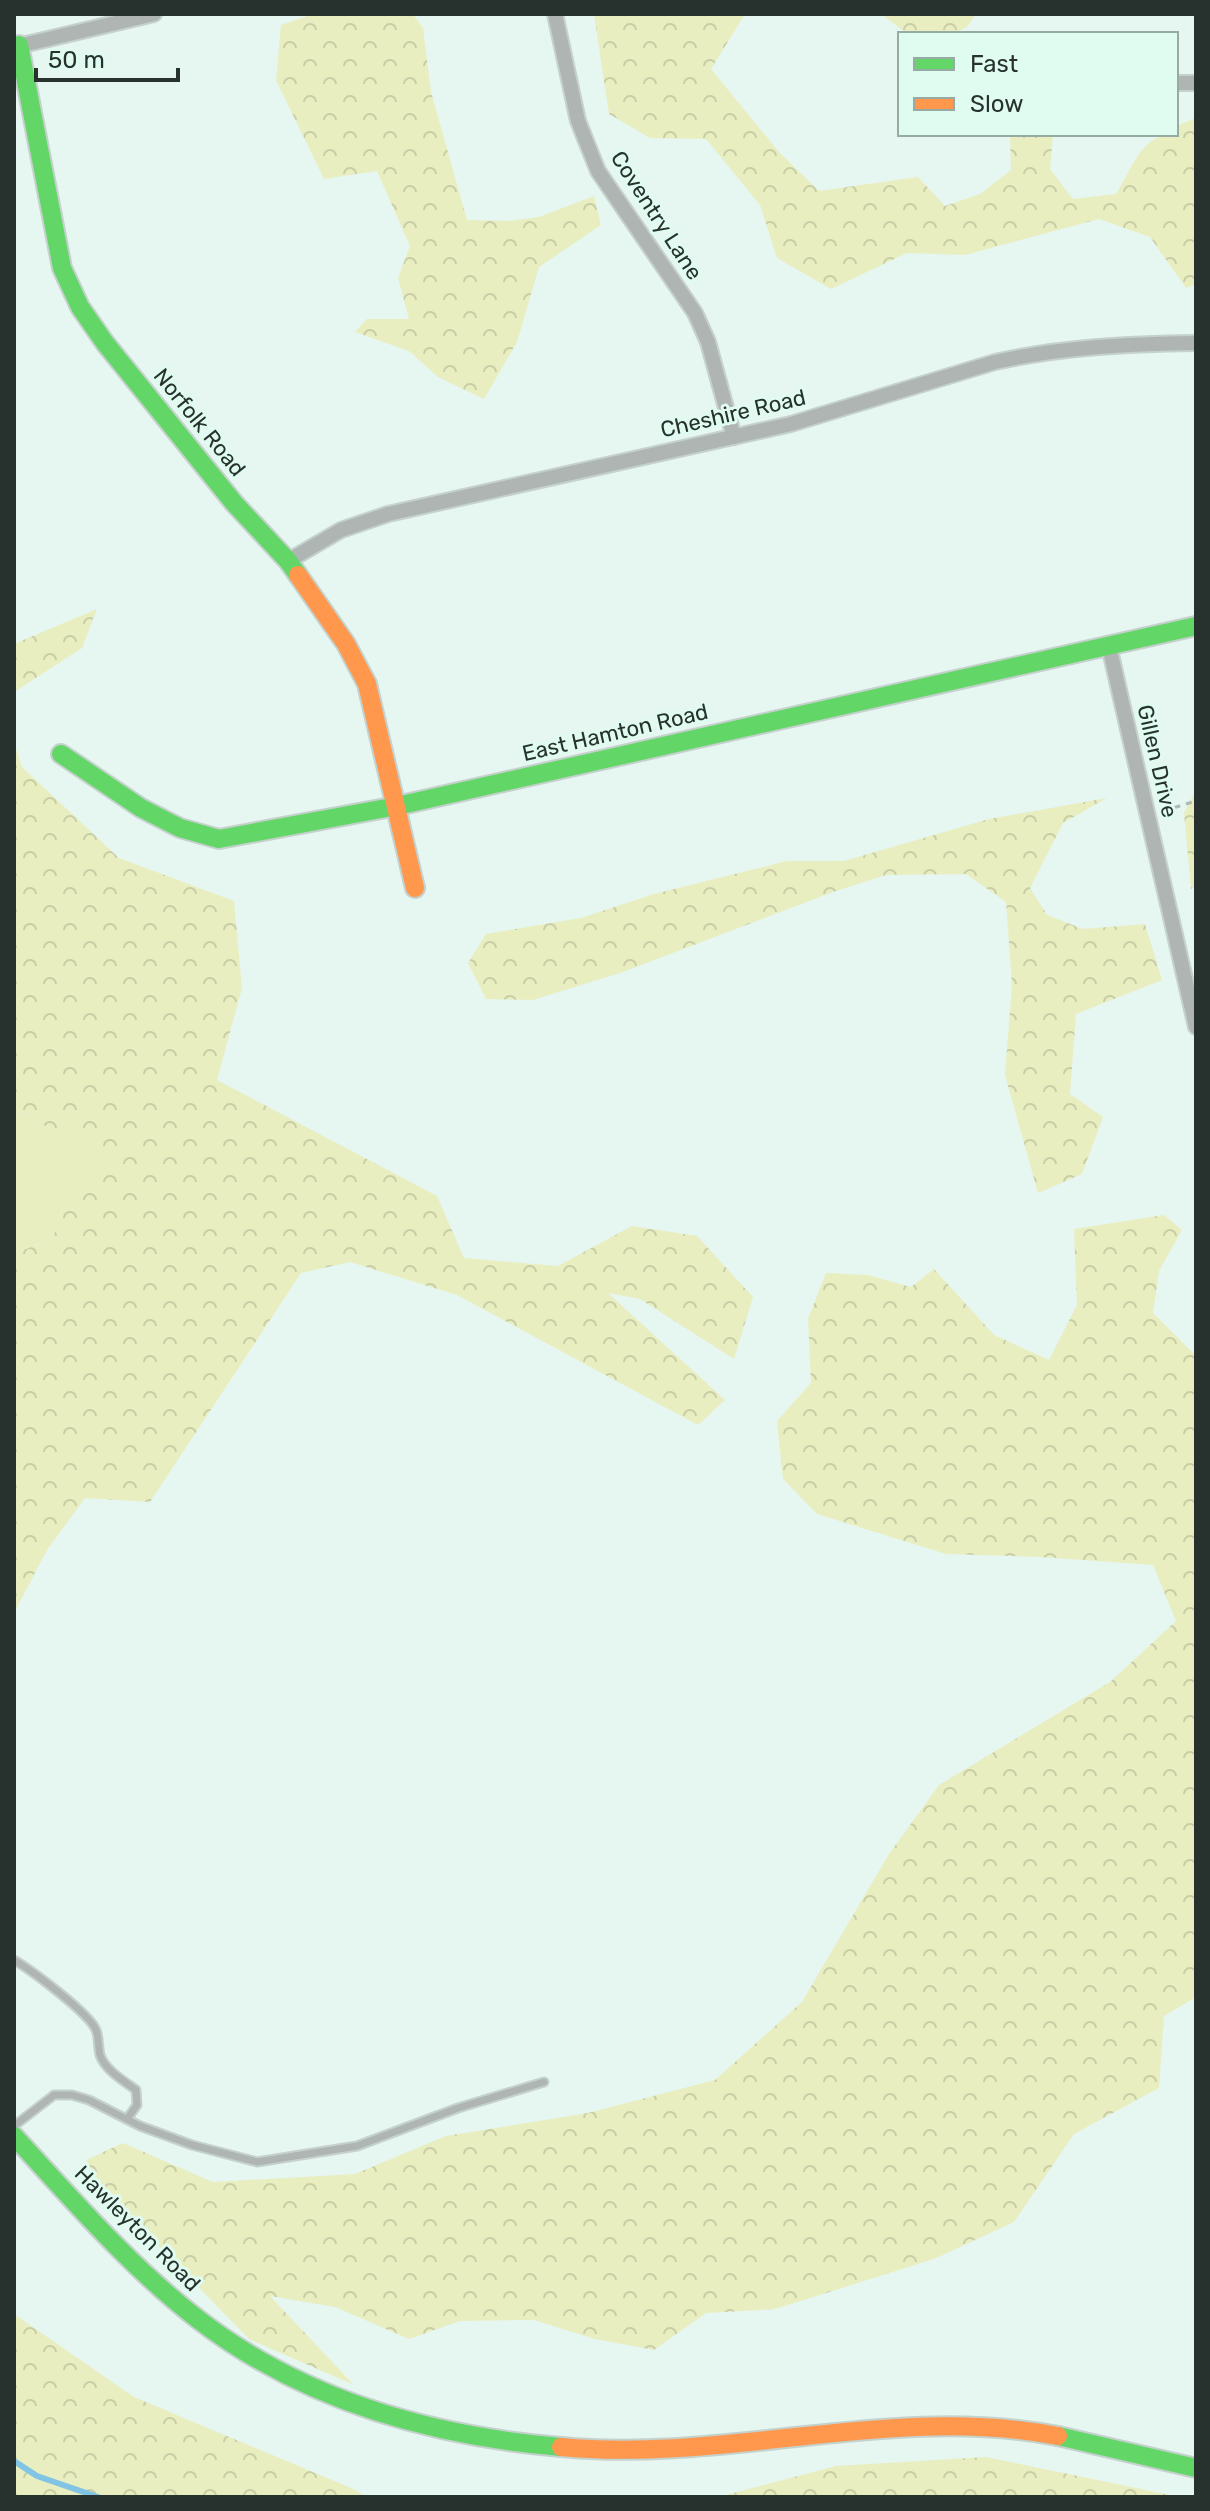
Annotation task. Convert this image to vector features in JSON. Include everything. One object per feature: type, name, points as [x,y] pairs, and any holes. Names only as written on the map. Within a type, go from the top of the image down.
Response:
[{"type":"street","points":[[17,46],[154,14]]},
{"type":"street","name":"Coventry Lane","points":[[555,14],[578,121],[598,171],[695,313],[708,342],[734,437]]},
{"type":"street","name":"Norfolk Road","points":[[17,46],[62,268],[80,307],[105,343],[234,503],[288,561],[346,644],[367,684],[415,888]]},
{"type":"street","name":"Cheshire Road","points":[[288,561],[341,530],[388,514],[791,424],[995,362],[1109,345],[1196,343]]},
{"type":"street","name":"East Hamton Road","points":[[61,754],[141,808],[180,828],[219,839],[397,806],[1196,626]]},
{"type":"street","name":"Gillen Drive","points":[[1109,646],[1148,817],[1191,984],[1196,1027]]},
{"type":"street","name":"Hawleyton Road","points":[[14,2136],[155,2284],[194,2316],[256,2358],[335,2396],[433,2427],[534,2447],[642,2451],[701,2448],[881,2429],[967,2426],[1013,2429],[1114,2448],[1196,2468]]},
{"type":"lane","points":[[14,1960],[84,2014],[96,2030],[102,2060],[136,2090],[137,2105],[127,2119]]},
{"type":"lane","points":[[14,2126],[54,2095],[72,2095],[192,2145],[257,2162],[357,2146],[458,2108],[544,2082]]},
{"type":"path","points":[[1148,817],[1196,801]]},
{"type":"green space","points":[[313,14],[413,14],[423,28],[431,92],[467,220],[509,221],[539,217],[594,196],[601,225],[539,267],[517,342],[484,399],[438,377],[409,351],[355,332],[367,319],[409,319],[398,278],[410,246],[377,171],[324,179],[276,80],[281,25]]},
{"type":"green space","points":[[594,14],[745,14],[711,69],[779,152],[819,191],[918,177],[945,206],[980,194],[1011,170],[1010,136],[1053,136],[1050,169],[1073,199],[1116,194],[1146,146],[1162,136],[1178,136],[1178,125],[1196,118],[1196,284],[1186,288],[1150,237],[1099,219],[965,255],[907,253],[831,289],[777,258],[760,205],[706,139],[650,138],[609,114]]},
{"type":"green space","points":[[881,14],[976,14],[967,27],[957,32],[905,32]]},
{"type":"green space","points":[[97,609],[82,648],[14,692],[14,644]]},
{"type":"green space","points":[[14,743],[22,767],[119,858],[234,901],[242,988],[217,1080],[437,1196],[464,1258],[558,1266],[632,1226],[697,1236],[753,1297],[734,1359],[640,1299],[608,1293],[725,1400],[698,1425],[457,1295],[350,1262],[301,1273],[150,1502],[85,1498],[47,1550],[14,1613],[14,1254],[53,1238],[65,1200],[100,1161],[86,1130],[59,1137],[31,1115],[14,1112]]},
{"type":"green space","points":[[1196,790],[1196,886],[1191,889],[1184,813]]},
{"type":"green space","points":[[1107,798],[1063,823],[1030,888],[1047,915],[1083,929],[1145,924],[1162,980],[1076,1014],[1070,1094],[1103,1117],[1082,1174],[1038,1193],[1005,1075],[1012,985],[1006,902],[966,874],[886,875],[623,972],[533,1000],[486,999],[468,963],[486,934],[581,918],[654,894],[787,861],[844,861],[989,819]]},
{"type":"green space","points":[[14,1112],[31,1115],[59,1137],[86,1129],[100,1161],[65,1200],[53,1238],[14,1254]]},
{"type":"green space","points":[[1164,1215],[1182,1230],[1159,1271],[1153,1313],[1196,1356],[1196,1997],[1164,2016],[1159,2088],[1074,2134],[1014,2222],[934,2259],[775,2309],[706,2313],[654,2350],[595,2339],[534,2320],[460,2321],[409,2339],[335,2307],[270,2296],[354,2385],[249,2339],[100,2186],[86,2160],[123,2143],[213,2182],[355,2174],[446,2136],[588,2113],[715,2080],[802,2002],[889,1854],[939,1785],[1110,1682],[1176,1621],[1153,1565],[946,1554],[817,1514],[783,1479],[777,1421],[811,1383],[808,1319],[826,1273],[868,1275],[911,1287],[934,1269],[994,1335],[1049,1360],[1077,1305],[1074,1229]]},
{"type":"green space","points":[[14,2314],[134,2397],[358,2491],[364,2497],[14,2497]]},
{"type":"green space","points":[[986,2457],[1180,2497],[718,2497],[836,2466]]},
{"type":"waterway","points":[[14,2461],[37,2476],[98,2497]]},
{"type":"traffic: fast","points":[[19,45],[62,268],[80,307],[105,343],[234,503],[298,575]]},
{"type":"traffic: fast","points":[[61,754],[141,808],[180,828],[219,839],[397,806],[1196,626]]},
{"type":"traffic: fast","points":[[14,2136],[149,2278],[199,2320],[281,2372],[325,2392],[417,2423],[465,2434],[561,2447]]},
{"type":"traffic: fast","points":[[1058,2436],[1196,2468]]},
{"type":"traffic: slow","points":[[298,575],[346,644],[367,684],[415,888]]},
{"type":"traffic: slow","points":[[561,2447],[623,2450],[685,2448],[934,2426],[996,2428],[1058,2436]]}]
